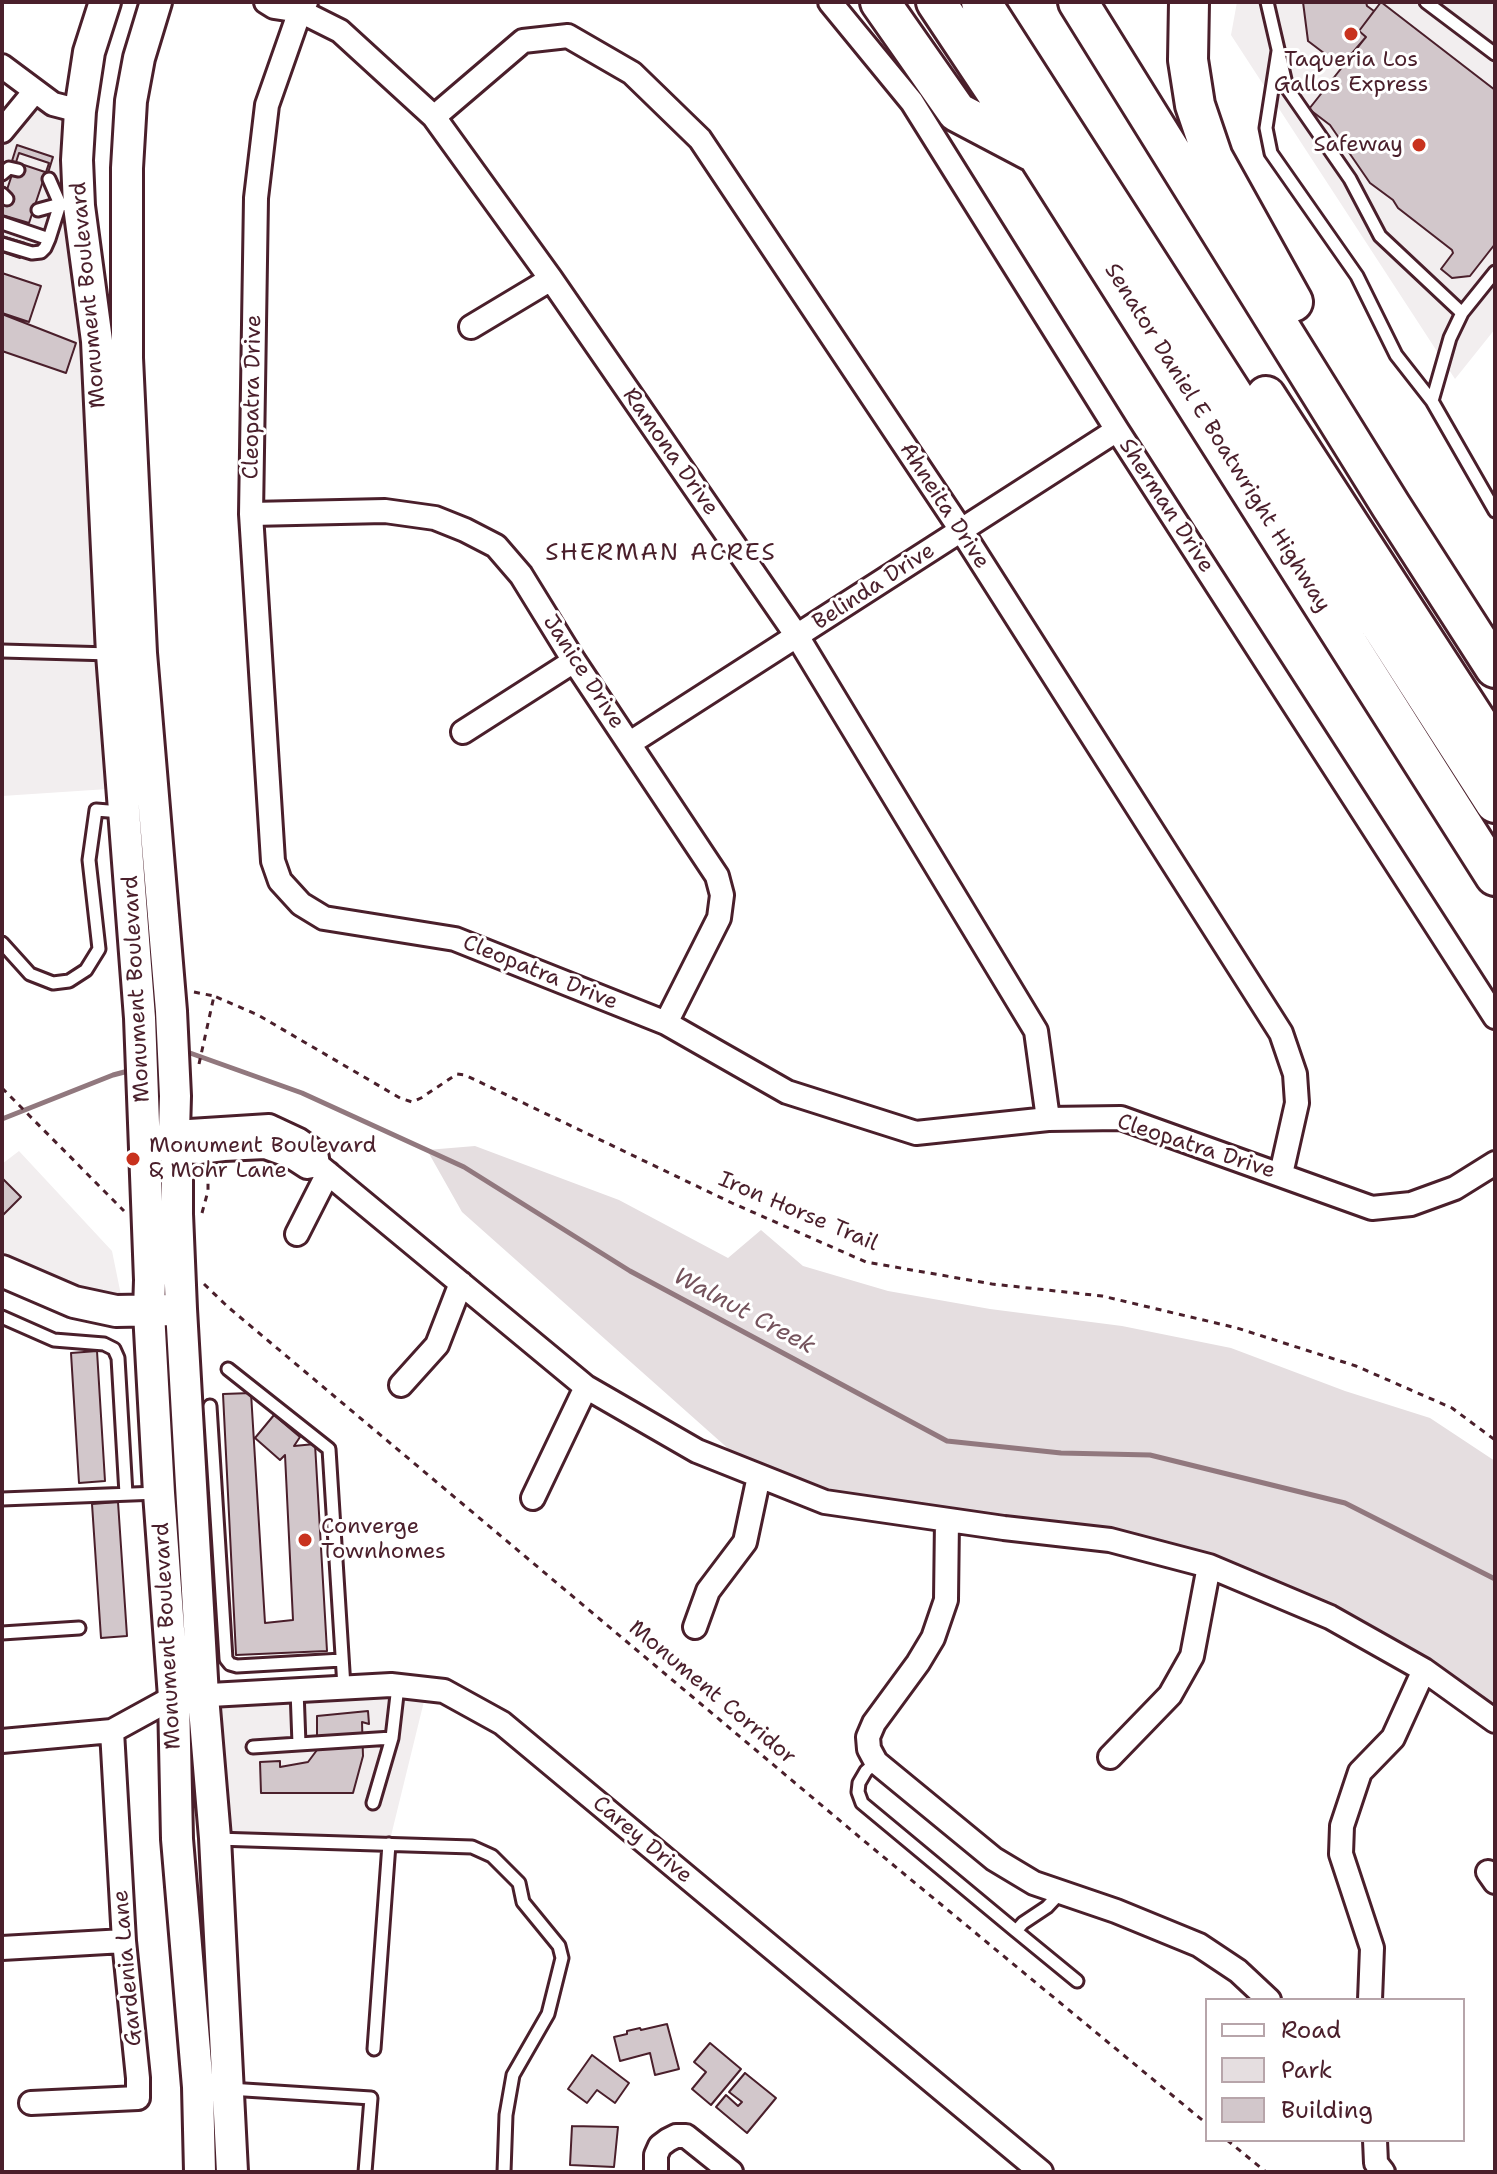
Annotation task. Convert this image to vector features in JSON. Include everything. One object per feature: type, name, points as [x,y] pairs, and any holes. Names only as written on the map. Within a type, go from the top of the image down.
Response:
[{"type":"highway","points":[[880,2],[957,112],[1037,154]]},
{"type":"highway","name":"Senator Daniel E Boatwright Highway","points":[[936,2],[1037,154],[1495,876]]},
{"type":"highway","points":[[981,2],[1495,803]]},
{"type":"highway","points":[[1010,2],[1495,750]]},
{"type":"highway","points":[[1078,2],[1495,668]]},
{"type":"highway","points":[[1189,2],[1188,60],[1195,105],[1213,158],[1357,420],[1391,506]]},
{"type":"main road","name":"Monument Boulevard","points":[[105,2],[89,52],[70,205],[99,368],[112,654],[140,1018],[177,1214],[188,1696],[177,1839],[198,2090],[200,2172]]},
{"type":"main road","name":"Monument Boulevard","points":[[156,2],[139,58],[131,101],[127,168],[127,358],[141,653],[171,1011],[186,1086],[160,1131],[149,1312],[159,1493],[188,1696],[215,1838],[232,2172]]},
{"type":"main road","points":[[2,1271],[74,1302],[116,1311],[181,1309]]},
{"type":"street","name":"Ramona Drive","points":[[266,2],[274,7],[301,5],[340,31],[434,117],[551,279],[797,636],[1036,1031],[1048,1119]]},
{"type":"street","name":"Sherman Drive","points":[[830,2],[912,102],[1117,430],[1495,1017]]},
{"type":"street","name":"Cleopatra Drive","points":[[301,5],[267,105],[256,198],[251,514],[273,861],[280,881],[301,904],[324,918],[455,939],[666,1023],[787,1092],[916,1133],[1048,1119],[1121,1118],[1372,1208],[1411,1204],[1455,1188],[1495,1163]]},
{"type":"street","name":"Ahneita Drive","points":[[434,117],[523,41],[568,36],[632,73],[700,139],[961,530],[1281,1033],[1295,1074],[1297,1103],[1281,1174]]},
{"type":"street","points":[[2,66],[53,104],[80,111]]},
{"type":"street","points":[[2,131],[35,91]]},
{"type":"street","points":[[471,327],[551,279]]},
{"type":"street","name":"Belinda Drive","points":[[630,743],[1117,430]]},
{"type":"street","name":"Janice Drive","points":[[251,514],[385,511],[435,518],[496,546],[521,575],[574,661],[717,876],[722,895],[719,918],[666,1023]]},
{"type":"street","points":[[463,732],[574,661]]},
{"type":"street","points":[[160,1131],[199,1152],[265,1147],[290,1156],[307,1167],[323,1169],[586,1387],[697,1451],[825,1502],[1110,1540],[1209,1566],[1330,1617],[1424,1670],[1495,1721]]},
{"type":"street","points":[[297,1234],[323,1169]]},
{"type":"street","points":[[401,1385],[437,1345],[461,1283]]},
{"type":"street","points":[[533,1498],[586,1387]]},
{"type":"street","points":[[695,1627],[708,1591],[745,1542],[759,1476]]},
{"type":"street","points":[[947,1520],[946,1600],[933,1638],[874,1723],[868,1737],[869,1749],[876,1762],[994,1859],[1034,1883],[1116,1911],[1199,1945],[1238,1971],[1267,1998]]},
{"type":"street","points":[[1110,1757],[1170,1695],[1192,1656],[1209,1566]]},
{"type":"street","points":[[1370,1998],[1372,1948],[1341,1854],[1342,1826],[1360,1772],[1393,1738],[1424,1670]]},
{"type":"street","name":"Carey Drive","points":[[188,1696],[398,1686],[444,1691],[502,1723],[1041,2172]]},
{"type":"street","points":[[2,1741],[112,1731],[188,1696]]},
{"type":"street","name":"Gardenia Lane","points":[[31,2103],[138,2098],[124,1941],[112,1731]]},
{"type":"street","points":[[2,1948],[124,1941]]},
{"type":"street","points":[[656,2172],[656,2155],[660,2146],[668,2140],[686,2136],[731,2172]]},
{"type":"street","points":[[1375,2142],[1376,2163],[1383,2172]]},
{"type":"lane","points":[[1267,2],[1287,88],[1350,179],[1380,236],[1462,313]]},
{"type":"lane","points":[[1426,2],[1493,48]]},
{"type":"lane","points":[[1278,51],[1266,128],[1271,153],[1357,276],[1396,355],[1432,401],[1495,511]]},
{"type":"lane","points":[[2,174],[9,168],[18,170]]},
{"type":"lane","points":[[49,179],[70,205]]},
{"type":"lane","points":[[38,210],[70,205]]},
{"type":"lane","points":[[2,244],[32,253],[41,252],[70,205]]},
{"type":"lane","points":[[2,223],[49,239]]},
{"type":"lane","points":[[1432,401],[1450,338],[1462,313],[1495,272]]},
{"type":"lane","points":[[2,651],[112,654]]},
{"type":"lane","points":[[2,943],[30,974],[53,983],[69,981],[86,970],[99,949],[89,860],[96,810],[126,813]]},
{"type":"lane","points":[[2,1317],[54,1340],[104,1344],[114,1349],[118,1358],[126,1494]]},
{"type":"lane","points":[[228,1369],[329,1449],[344,1687]]},
{"type":"lane","points":[[210,1406],[226,1659],[237,1666],[342,1660]]},
{"type":"lane","points":[[2,1499],[159,1493]]},
{"type":"lane","points":[[2,1633],[79,1628]]},
{"type":"lane","points":[[373,1803],[392,1738],[398,1686]]},
{"type":"lane","points":[[297,1690],[299,1744]]},
{"type":"lane","points":[[253,1747],[392,1738]]},
{"type":"lane","points":[[876,1762],[859,1783],[862,1803],[1077,1981]]},
{"type":"lane","points":[[215,1838],[472,1847],[492,1856],[519,1883],[523,1902],[559,1946],[562,1958],[548,2014],[513,2075],[506,2115],[504,2172]]},
{"type":"lane","points":[[374,2049],[389,1844]]},
{"type":"lane","points":[[1016,1931],[1061,1892]]},
{"type":"lane","points":[[198,2090],[229,2088],[371,2098],[365,2172]]},
{"type":"path","name":"Iron Horse Trail","points":[[186,1086],[214,996],[258,1015],[400,1098],[412,1102],[457,1074],[465,1075],[732,1203],[866,1262],[992,1284],[1102,1296],[1237,1328],[1356,1366],[1452,1408],[1495,1440]]},
{"type":"path","points":[[3,1089],[129,1216]]},
{"type":"path","name":"Monument Corridor","points":[[201,1281],[838,1820],[1205,2122]]},
{"type":"path","points":[[1229,2142],[1266,2172]]},
{"type":"shaded area","points":[[1237,2],[1495,2],[1495,329],[1455,379],[1231,35]]},
{"type":"shaded area","points":[[35,91],[80,111],[123,788],[2,796],[2,131]]},
{"type":"shaded area","points":[[19,1151],[112,1251],[122,1300],[103,1300],[2,1265],[2,1164]]},
{"type":"shaded area","points":[[427,1689],[389,1844],[215,1838],[203,1696]]},
{"type":"green space","points":[[475,1146],[619,1200],[728,1258],[761,1230],[803,1266],[888,1291],[990,1309],[1122,1326],[1231,1348],[1345,1391],[1430,1418],[1495,1461],[1495,1721],[1424,1670],[1209,1566],[825,1502],[759,1476],[462,1212],[427,1150]]},
{"type":"building","points":[[1303,2],[1366,2],[1374,11],[1359,31],[1366,37],[1341,66],[1308,41]]},
{"type":"building","name":"Safeway","points":[[1381,2],[1495,90],[1495,244],[1470,276],[1452,278],[1441,269],[1452,250],[1370,183],[1330,125],[1309,109],[1366,37],[1359,31]]},
{"type":"building","points":[[17,145],[53,157],[48,173],[12,161]]},
{"type":"building","points":[[19,153],[49,163],[29,223],[2,215],[2,205]]},
{"type":"building","points":[[2,236],[25,243],[20,258],[2,252]]},
{"type":"building","points":[[2,273],[41,286],[29,322],[2,313]]},
{"type":"building","points":[[2,314],[76,343],[66,373],[2,351]]},
{"type":"building","points":[[2,1178],[21,1197],[2,1216]]},
{"type":"building","points":[[97,1351],[105,1481],[79,1483],[71,1353]]},
{"type":"building","name":"Converge Townhomes","points":[[251,1393],[265,1623],[293,1620],[285,1455],[280,1460],[255,1438],[274,1415],[300,1437],[294,1446],[315,1444],[327,1651],[236,1655],[223,1394]]},
{"type":"building","points":[[118,1502],[127,1636],[101,1638],[92,1504]]},
{"type":"building","points":[[368,1711],[369,1724],[362,1722],[363,1756],[353,1793],[261,1793],[260,1762],[280,1761],[280,1767],[308,1762],[317,1750],[317,1716]]},
{"type":"building","points":[[667,2024],[679,2069],[655,2075],[650,2053],[620,2061],[614,2037],[627,2034],[627,2031]]},
{"type":"building","points":[[710,2043],[741,2069],[711,2105],[692,2089],[706,2072],[694,2062]]},
{"type":"building","points":[[592,2055],[629,2083],[615,2103],[597,2090],[587,2103],[568,2089]]},
{"type":"building","points":[[745,2073],[776,2098],[747,2133],[716,2107],[726,2095],[738,2106],[742,2102],[729,2092]]},
{"type":"building","points":[[572,2126],[618,2127],[614,2167],[570,2165]]},
{"type":"waterway","name":"Walnut Creek","points":[[184,1055],[190,1053],[302,1093],[464,1167],[630,1271],[947,1441],[1061,1453],[1150,1455],[1345,1503],[1495,1579]]},
{"type":"waterway","name":"Walnut Creek","points":[[2,1119],[132,1070]]},
{"type":"place","name":"Taqueria Los Gallos Express","points":[[1351,34]]},
{"type":"place","name":"Safeway","points":[[1419,145]]},
{"type":"place","name":"Monument Boulevard & Mohr Lane","points":[[133,1159]]},
{"type":"place","name":"Converge Townhomes","points":[[305,1540]]},
{"type":"district","name":"SHERMAN ACRES","points":[[661,554]]}]
